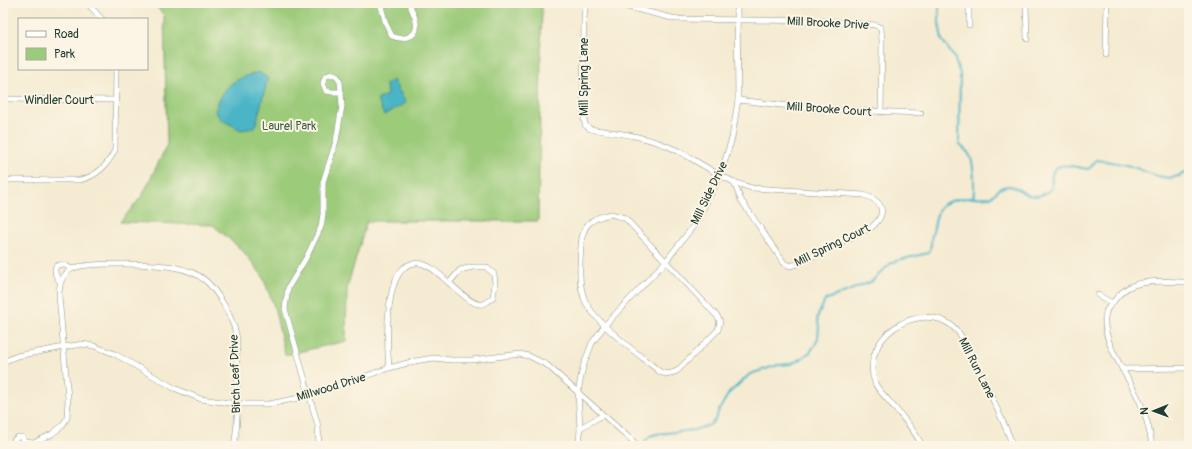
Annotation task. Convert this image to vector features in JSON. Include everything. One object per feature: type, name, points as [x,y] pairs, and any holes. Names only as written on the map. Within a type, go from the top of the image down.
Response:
[{"type":"street","points":[[87,3],[101,18]]},
{"type":"street","points":[[380,3],[392,36],[399,39],[412,36],[415,32],[417,23],[409,3]]},
{"type":"street","name":"Mill Spring Lane","points":[[588,3],[585,8],[584,19],[583,108],[585,125],[590,128],[626,134],[662,144],[678,151],[720,176]]},
{"type":"street","points":[[612,3],[676,19],[737,20]]},
{"type":"street","name":"Mill Side Drive","points":[[579,446],[580,428],[578,392],[583,367],[592,343],[605,325],[666,261],[695,224],[720,176],[732,138],[738,100],[736,3]]},
{"type":"street","points":[[969,3],[969,25]]},
{"type":"street","points":[[1026,3],[1027,39]]},
{"type":"street","points":[[1106,55],[1107,3]]},
{"type":"street","name":"Mill Brooke Drive","points":[[737,20],[828,21],[874,25],[881,28],[881,112]]},
{"type":"street","points":[[3,180],[80,180],[87,179],[99,173],[115,150],[116,70]]},
{"type":"street","points":[[319,446],[318,426],[286,309],[287,291],[321,227],[323,214],[323,182],[336,141],[342,106],[341,92]]},
{"type":"street","name":"Windler Court","points":[[3,99],[116,100]]},
{"type":"street","name":"Mill Brooke Court","points":[[738,100],[816,109],[921,113]]},
{"type":"street","name":"Mill Spring Court","points":[[720,176],[734,183],[752,188],[864,195],[878,202],[882,208],[882,214],[880,219],[872,227],[797,264],[790,266],[784,263],[741,200],[734,183]]},
{"type":"street","points":[[611,214],[619,215],[625,218],[720,321],[718,330],[677,371],[670,374],[664,374],[605,325],[593,314],[584,299],[580,275],[582,241],[587,225],[597,216],[611,214]]},
{"type":"street","points":[[389,368],[387,348],[388,308],[399,272],[407,266],[420,263],[432,269],[472,302],[478,305],[483,304],[493,297],[495,284],[494,274],[486,267],[463,268],[449,283]]},
{"type":"street","name":"Birch Leaf Drive","points":[[60,282],[56,277],[55,272],[56,266],[61,264],[65,264],[71,269],[83,265],[147,264],[190,271],[206,280],[216,293],[229,315],[236,335],[237,404],[236,435],[234,446]]},
{"type":"street","points":[[14,446],[14,440],[18,437],[23,438],[24,444],[34,443],[52,434],[62,426],[68,418],[68,398],[59,296],[61,279],[71,269]]},
{"type":"street","points":[[1152,446],[1150,429],[1140,401],[1122,369],[1106,333],[1106,310],[1121,292],[1135,284],[1148,282],[1189,282]]},
{"type":"street","points":[[1098,295],[1112,303]]},
{"type":"street","name":"Mill Run Lane","points":[[922,446],[906,422],[876,385],[873,376],[872,364],[874,353],[882,338],[897,326],[917,318],[938,319],[952,326],[962,337],[1013,446]]},
{"type":"street","name":"Millwood Drive","points":[[3,362],[17,356],[83,344],[104,349],[174,388],[201,399],[237,404],[269,404],[309,396],[389,368],[415,361],[434,358],[472,360],[520,354],[529,356],[547,365],[640,446]]},
{"type":"street","points":[[1122,369],[1189,368]]},
{"type":"street","points":[[580,428],[603,415]]},
{"type":"green space","name":"Laurel Park","points":[[153,3],[542,3],[538,221],[367,221],[347,288],[346,341],[285,355],[274,306],[262,275],[243,251],[213,225],[120,222],[142,196],[167,145],[164,15]]},
{"type":"water","points":[[258,72],[268,78],[255,128],[241,130],[220,119],[215,111],[218,102],[226,89],[235,81]]},
{"type":"water","points":[[393,80],[406,103],[384,115],[377,100],[387,95],[386,84]]},
{"type":"waterway","points":[[939,3],[939,23],[942,40],[954,57],[960,74],[959,144],[968,152],[971,159],[974,177],[973,198]]},
{"type":"waterway","points":[[645,441],[650,436],[657,434],[694,430],[710,425],[715,420],[729,393],[750,374],[778,365],[791,364],[810,352],[818,338],[819,326],[817,318],[825,300],[871,282],[891,263],[928,253],[938,211],[944,204],[950,201],[964,198],[991,197],[1001,188],[1008,186],[1017,188],[1025,194],[1035,196],[1041,195],[1052,188],[1052,175],[1057,167],[1067,166],[1088,169],[1096,160],[1126,165],[1155,175],[1170,178],[1177,177],[1189,171]]}]
